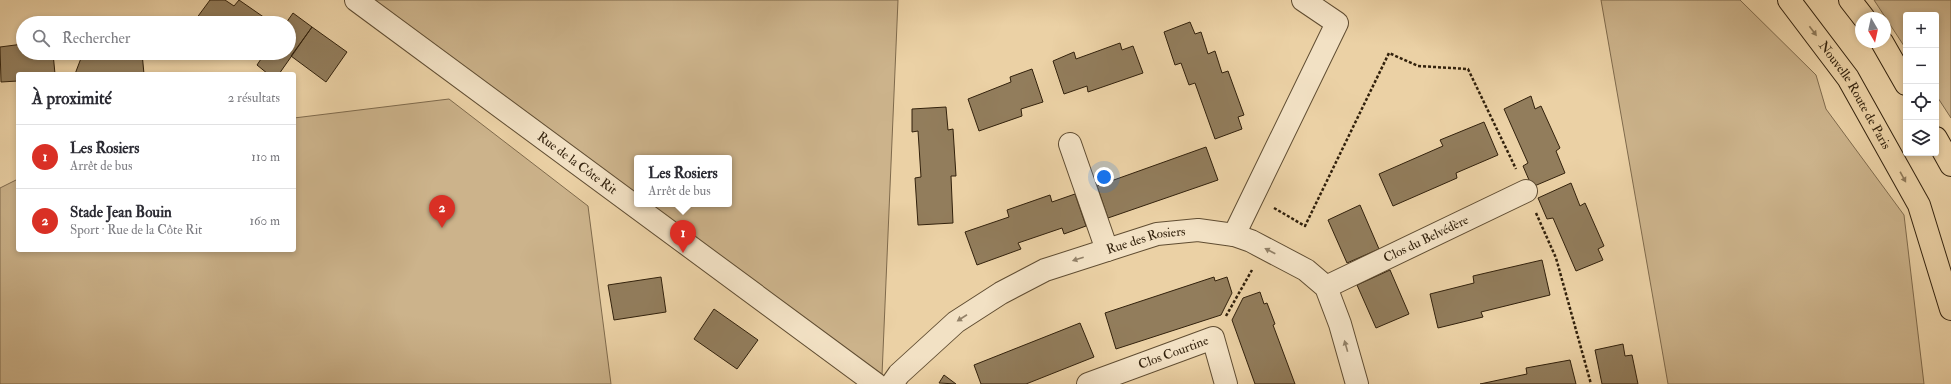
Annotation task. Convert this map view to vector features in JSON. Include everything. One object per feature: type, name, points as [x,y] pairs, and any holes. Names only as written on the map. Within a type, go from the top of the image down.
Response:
[{"type":"main road","name":"Nouvelle Route de Paris","points":[[1790,0],[1848,78],[1919,205],[1951,309]]},
{"type":"main road","points":[[1850,0],[1859,12]]},
{"type":"main road","points":[[1885,48],[1903,79]]},
{"type":"main road","points":[[1939,143],[1951,165]]},
{"type":"street","name":"Rue de la Côte Rit","points":[[356,0],[634,205]]},
{"type":"street","points":[[1234,235],[1337,22],[1303,0]]},
{"type":"street","points":[[1070,144],[1107,250]]},
{"type":"street","name":"Clos du Belvédère","points":[[1326,287],[1526,191]]},
{"type":"street","name":"Rue de la Côte Rit","points":[[636,207],[876,384]]},
{"type":"street","name":"Rue des Rosiers","points":[[892,384],[899,374],[956,322],[1001,293],[1045,270],[1157,234],[1198,230],[1234,235],[1264,248],[1306,270],[1326,287],[1340,324],[1357,384]]},
{"type":"street","name":"Clos Courtine","points":[[1088,384],[1213,338],[1226,384]]},
{"type":"path","points":[[1252,196],[1305,226],[1390,52],[1418,66],[1468,69],[1556,258],[1591,384]]},
{"type":"path","points":[[1213,338],[1264,248]]},
{"type":"shaded area","points":[[370,0],[898,0],[882,375],[652,207],[732,207],[732,155],[634,155],[634,194]]},
{"type":"shaded area","points":[[1601,0],[1740,0],[1816,75],[1826,109],[1904,215],[1924,384],[1668,384]]},
{"type":"shaded area","points":[[1874,0],[1951,0],[1951,118],[1939,100],[1939,12],[1903,12],[1903,44],[1891,26],[1891,12],[1882,12]]},
{"type":"shaded area","points":[[449,99],[588,206],[611,384],[0,384],[0,188],[16,180],[16,252],[296,252],[296,118]]},
{"type":"building","points":[[210,0],[225,0],[234,6],[239,0],[262,16],[198,16]]},
{"type":"building","points":[[293,13],[312,27],[296,50],[296,16],[291,16]]},
{"type":"building","points":[[1190,22],[1195,34],[1201,32],[1208,54],[1215,51],[1222,73],[1228,71],[1244,115],[1238,117],[1242,129],[1215,139],[1195,83],[1189,85],[1181,63],[1175,65],[1164,32]]},
{"type":"building","points":[[312,27],[347,52],[326,82],[296,60],[296,49]]},
{"type":"building","points":[[1120,43],[1122,50],[1133,46],[1143,73],[1088,92],[1087,86],[1064,94],[1053,61],[1074,52],[1076,59]]},
{"type":"building","points":[[16,45],[16,60],[54,60],[55,72],[16,72],[16,81],[1,82],[0,47]]},
{"type":"building","points":[[80,60],[143,60],[144,72],[76,72]]},
{"type":"building","points":[[260,60],[289,60],[280,72],[266,72],[257,65]]},
{"type":"building","points":[[1032,69],[1043,102],[1021,109],[1022,116],[979,131],[968,99],[1011,82],[1010,77]]},
{"type":"building","points":[[1531,96],[1535,109],[1541,106],[1560,148],[1556,151],[1565,173],[1532,187],[1523,166],[1528,163],[1504,109]]},
{"type":"building","points":[[946,107],[948,130],[953,129],[956,176],[951,176],[953,223],[918,225],[915,178],[921,177],[918,131],[912,132],[912,109]]},
{"type":"building","points":[[1484,122],[1498,155],[1456,173],[1457,178],[1393,206],[1379,174],[1443,146],[1440,140]]},
{"type":"building","points":[[1206,147],[1218,180],[1108,218],[1097,186]]},
{"type":"building","points":[[1571,183],[1580,206],[1585,203],[1604,246],[1598,249],[1603,260],[1576,271],[1553,218],[1547,219],[1538,198]]},
{"type":"building","points":[[1075,194],[1086,226],[1064,234],[1062,228],[1018,243],[1021,249],[977,265],[965,232],[1009,217],[1007,210],[1050,195],[1052,202]]},
{"type":"building","points":[[1360,205],[1379,249],[1347,263],[1328,220]]},
{"type":"building","points":[[1542,260],[1550,295],[1481,312],[1483,317],[1438,328],[1430,294],[1474,283],[1473,276]]},
{"type":"building","points":[[1390,270],[1409,314],[1376,328],[1357,285]]},
{"type":"building","points":[[661,277],[666,312],[614,320],[608,285]]},
{"type":"building","points":[[1214,277],[1215,281],[1227,277],[1232,293],[1221,315],[1116,349],[1105,313]]},
{"type":"building","points":[[1260,292],[1264,304],[1267,303],[1275,324],[1273,325],[1295,384],[1255,384],[1232,320],[1243,298]]},
{"type":"building","points":[[714,309],[758,340],[737,369],[694,339]]},
{"type":"building","points":[[1080,323],[1094,357],[1026,384],[981,384],[974,365]]},
{"type":"building","points":[[1623,344],[1625,356],[1632,355],[1638,384],[1602,384],[1595,350]]},
{"type":"building","points":[[1570,360],[1576,384],[1480,384],[1527,374],[1526,368]]},
{"type":"building","points":[[944,375],[956,384],[939,383]]},
{"type":"place","name":"Stade Jean Bouin","points":[[442,228]]},
{"type":"place","name":"Les Rosiers","points":[[683,253]]}]
